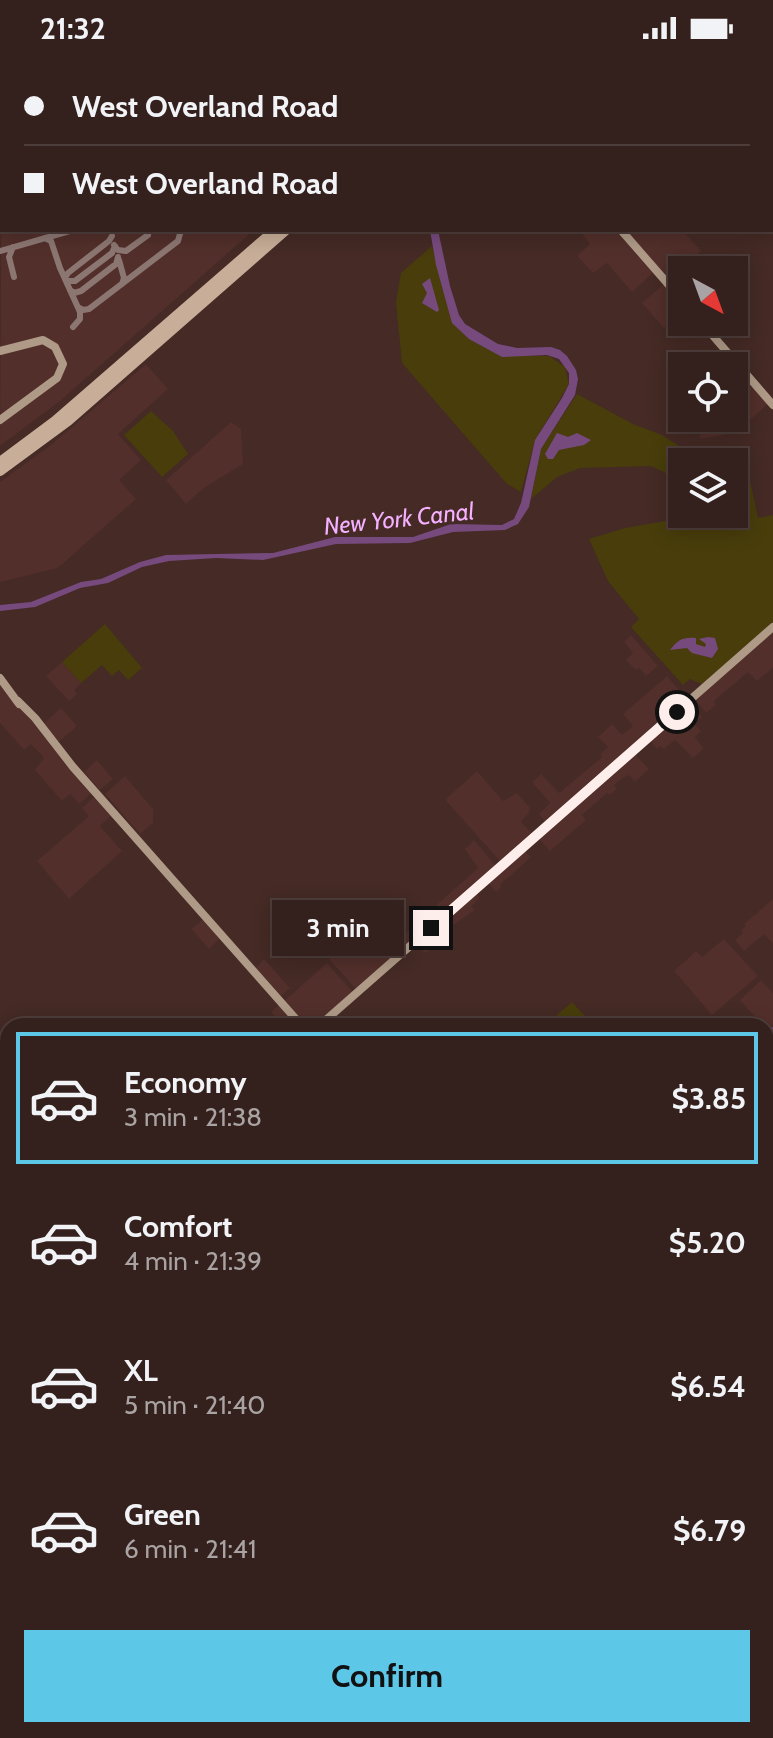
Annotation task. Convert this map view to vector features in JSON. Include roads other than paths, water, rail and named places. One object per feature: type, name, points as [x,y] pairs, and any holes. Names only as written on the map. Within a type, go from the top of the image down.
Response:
[{"type":"highway","points":[[0,460],[74,405],[273,232]]},
{"type":"highway","points":[[0,478],[52,439],[284,232]]},
{"type":"highway","points":[[0,471],[46,439],[99,395]]},
{"type":"main road","points":[[623,232],[668,284]]},
{"type":"main road","points":[[713,336],[773,405]]},
{"type":"main road","points":[[0,352],[36,341],[49,343],[60,355],[63,368],[57,378],[0,420]]},
{"type":"main road","points":[[0,352],[41,344],[57,357],[56,373],[28,398]]},
{"type":"main road","points":[[330,1018],[773,627]]},
{"type":"main road","points":[[0,678],[295,1018]]},
{"type":"waterway","points":[[752,56],[759,56]]},
{"type":"water label","name":"New York Canal","points":[[399,519]]}]
